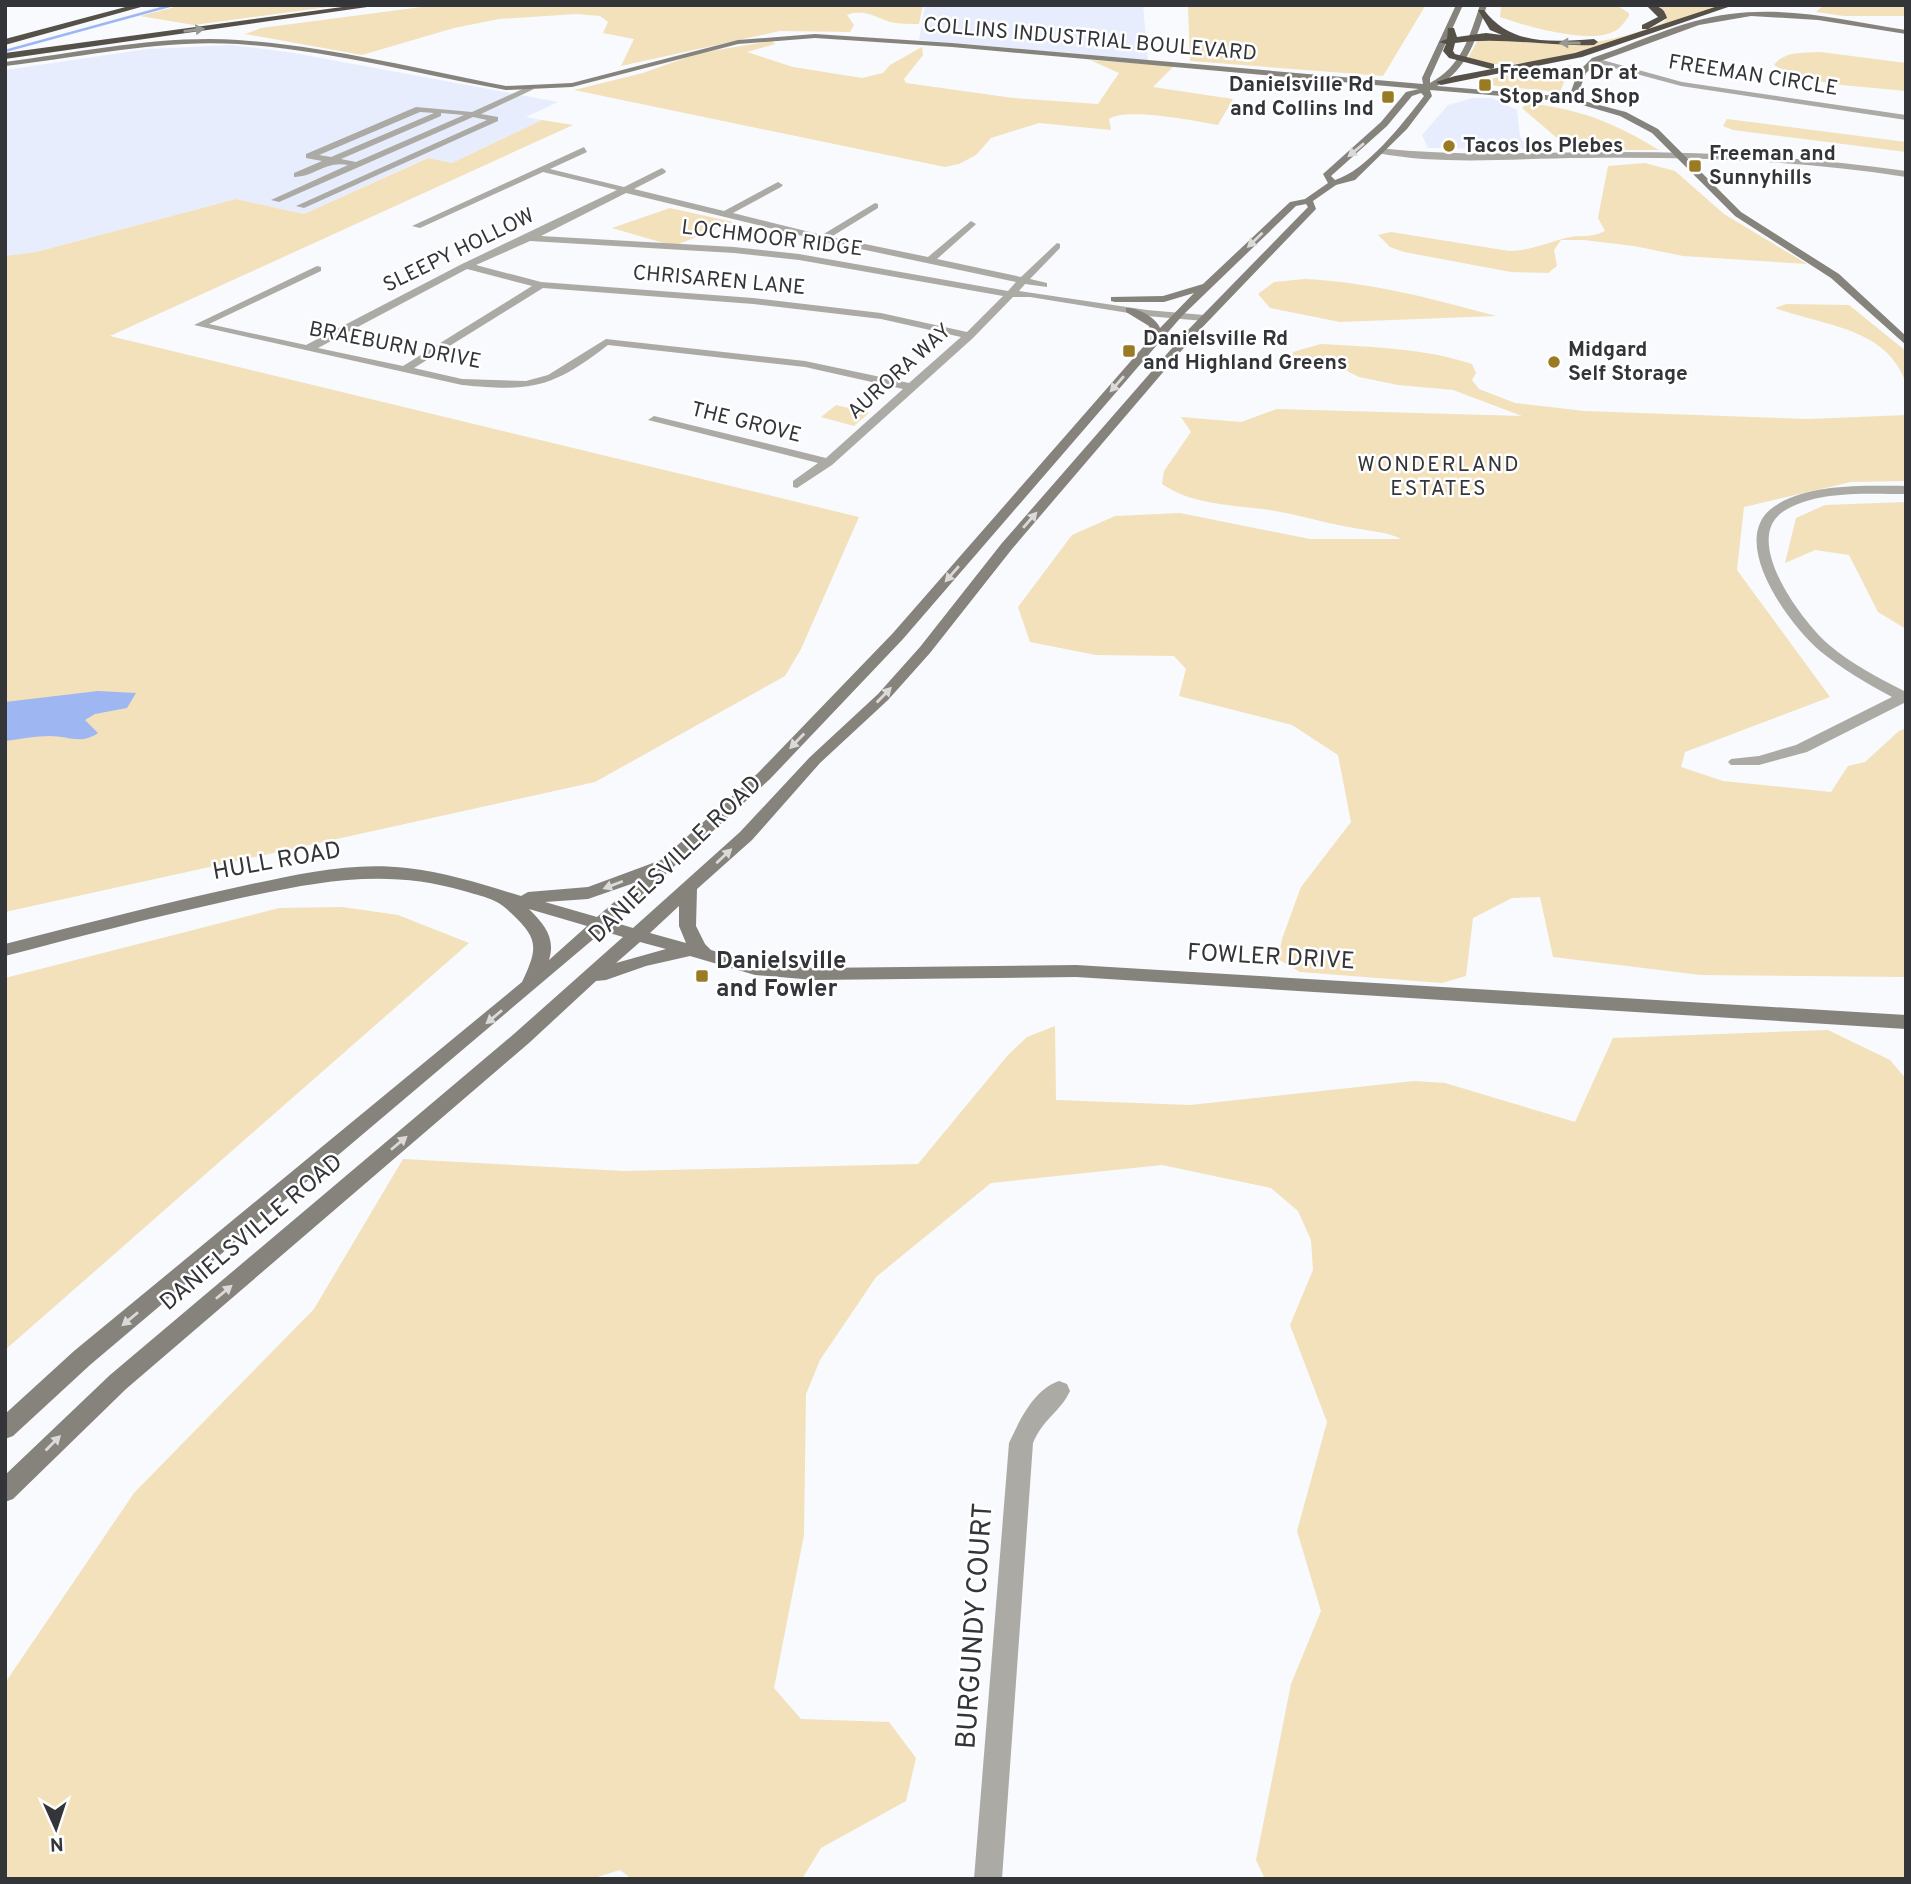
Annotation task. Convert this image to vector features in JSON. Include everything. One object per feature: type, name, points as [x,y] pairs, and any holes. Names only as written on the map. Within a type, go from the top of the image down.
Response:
[{"type":"highway","points":[[6,32],[117,5]]},
{"type":"highway","points":[[5,42],[144,5]]},
{"type":"highway","points":[[5,56],[377,5]]},
{"type":"highway","points":[[1447,41],[1474,37],[1568,44],[1606,40],[1660,21],[1663,18],[1661,12],[1650,5]]},
{"type":"highway","points":[[1441,82],[1580,55],[1730,5]]},
{"type":"highway","points":[[1483,8],[1493,29],[1524,39]]},
{"type":"highway","points":[[1447,41],[1453,35],[1450,28]]},
{"type":"highway","points":[[1447,41],[1448,51],[1462,60],[1492,66],[1534,66]]},
{"type":"main road","points":[[1450,28],[1460,5]]},
{"type":"main road","name":"DANIELSVILLE ROAD","points":[[1333,183],[1326,176],[1384,124],[1409,94],[1441,82],[1462,60],[1474,37],[1483,8]]},
{"type":"main road","points":[[1572,100],[1582,72],[1595,60],[1720,18],[1767,15],[1906,32]]},
{"type":"main road","name":"COLLINS INDUSTRIAL BOULEVARD","points":[[5,64],[170,43],[237,42],[294,49],[506,88],[530,89],[611,77],[726,44],[802,36],[944,44],[1572,100],[1608,109],[1655,131],[1738,214],[1829,272],[1906,342]]},
{"type":"main road","name":"DANIELSVILLE ROAD","points":[[5,1429],[82,1359],[528,988],[764,776],[907,626],[1178,314],[1293,204],[1308,201],[1333,183],[1352,178],[1380,151],[1428,96],[1425,89],[1426,78],[1447,41]]},
{"type":"main road","name":"DANIELSVILLE ROAD","points":[[5,1491],[128,1374],[585,984],[746,836],[815,760],[883,697],[938,634],[1007,546],[1204,317],[1313,207],[1308,201]]},
{"type":"main road","points":[[1115,299],[1164,299],[1208,284]]},
{"type":"main road","points":[[1130,310],[1154,324],[1157,339]]},
{"type":"main road","points":[[907,626],[938,634]]},
{"type":"main road","points":[[510,898],[588,893],[610,887],[675,857]]},
{"type":"main road","name":"HULL ROAD","points":[[5,950],[173,907],[316,876],[365,872],[407,873],[447,880],[638,936]]},
{"type":"main road","points":[[585,984],[629,964],[698,954],[686,926],[688,890]]},
{"type":"main road","points":[[510,898],[542,935],[544,943],[542,957],[528,988]]},
{"type":"main road","name":"FOWLER DRIVE","points":[[638,936],[755,969],[814,974],[1076,971],[1906,1022]]},
{"type":"street","name":"FREEMAN CIRCLE","points":[[1595,60],[1681,84],[1906,118]]},
{"type":"street","points":[[276,200],[530,89]]},
{"type":"street","points":[[301,206],[495,119],[419,109],[309,156],[355,164]]},
{"type":"street","points":[[297,175],[445,111]]},
{"type":"street","points":[[417,226],[584,150]]},
{"type":"street","points":[[1380,151],[1453,156],[1681,156],[1801,160],[1906,174]]},
{"type":"street","points":[[541,169],[823,238],[1022,282],[1149,306],[1158,312],[1204,317]]},
{"type":"street","name":"SLEEPY HOLLOW","points":[[309,348],[466,266],[529,238],[662,171]]},
{"type":"street","points":[[727,213],[778,186]]},
{"type":"street","points":[[823,238],[875,206]]},
{"type":"street","points":[[931,260],[971,224]]},
{"type":"street","name":"LOCHMOOR RIDGE","points":[[529,238],[734,250],[799,257],[1010,295],[1030,294],[1158,312]]},
{"type":"street","name":"AURORA WAY","points":[[797,484],[828,462],[969,336],[1057,246]]},
{"type":"street","name":"CHRISAREN LANE","points":[[466,266],[541,285],[753,301],[856,313],[969,336]]},
{"type":"street","name":"BRAEBURN DRIVE","points":[[317,270],[199,325],[462,382],[526,384],[552,378],[574,366],[606,342],[805,365],[911,387]]},
{"type":"street","points":[[407,368],[541,285]]},
{"type":"street","name":"THE GROVE","points":[[654,420],[828,462]]},
{"type":"street","points":[[1904,698],[1824,649],[1805,632],[1778,593],[1765,559],[1762,531],[1768,518],[1782,507],[1800,500],[1828,494],[1906,490]]},
{"type":"street","points":[[1736,762],[1767,761],[1792,754],[1904,698]]},
{"type":"street","name":"BURGUNDY COURT","points":[[988,1879],[1021,1443],[1031,1420],[1059,1391]]},
{"type":"shaded area","points":[[183,5],[342,5],[194,25],[140,16]]},
{"type":"shaded area","points":[[437,5],[923,5],[919,24],[893,23],[858,12],[847,15],[854,25],[850,32],[780,31],[621,66],[634,39],[603,33],[608,22],[600,16],[576,14],[499,19],[454,28],[362,55],[245,34],[261,28]]},
{"type":"shaded area","points":[[925,5],[1143,5],[1148,60],[919,40]]},
{"type":"shaded area","points":[[1178,5],[1422,5],[1424,8],[1383,76],[1190,61],[1188,6]]},
{"type":"shaded area","points":[[1616,5],[1629,13],[1629,16],[1618,29],[1607,34],[1577,35],[1542,29],[1500,17],[1501,7]]},
{"type":"shaded area","points":[[1654,5],[1724,5],[1596,49],[1562,57],[1529,63],[1497,64],[1467,60],[1479,38],[1571,44],[1637,32],[1666,20],[1666,13]]},
{"type":"shaded area","points":[[1824,5],[1906,5],[1906,16],[1844,16],[1816,12]]},
{"type":"shaded area","points":[[772,41],[775,44],[747,52],[793,67],[862,78],[883,73],[890,65],[922,47],[923,55],[904,79],[906,83],[1013,98],[1098,104],[1119,73],[1090,60],[1174,66],[1153,87],[1233,99],[1218,125],[1130,114],[1109,119],[1111,130],[1039,123],[991,138],[976,155],[959,164],[945,167],[574,90],[643,73],[699,53]]},
{"type":"shaded area","points":[[232,45],[294,53],[558,102],[526,117],[542,120],[452,163],[427,158],[304,214],[236,199],[36,252],[5,256],[5,70],[148,49]]},
{"type":"shaded area","points":[[1820,52],[1906,63],[1906,91],[1821,82],[1774,65],[1788,55]]},
{"type":"shaded area","points":[[1571,65],[1560,92],[1476,84],[1488,79]]},
{"type":"shaded area","points":[[1473,98],[1492,98],[1517,110],[1520,136],[1528,149],[1428,148],[1422,135],[1448,105]]},
{"type":"shaded area","points":[[1527,103],[1596,118],[1659,150],[1571,150],[1522,108]]},
{"type":"shaded area","points":[[1727,119],[1906,142],[1906,152],[1733,130],[1723,126]]},
{"type":"shaded area","points":[[542,120],[573,125],[110,336],[859,517],[801,649],[785,676],[595,782],[5,912],[5,256],[36,252],[236,199],[304,214],[428,158],[452,163]]},
{"type":"shaded area","points":[[1645,163],[1675,171],[1724,214],[1807,264],[1683,256],[1634,246],[1561,240],[1554,250],[1557,266],[1548,273],[1511,272],[1404,252],[1390,247],[1378,235],[1391,232],[1517,251],[1571,237],[1594,235],[1605,231],[1598,218],[1608,166]]},
{"type":"shaded area","points":[[670,208],[733,222],[674,246],[612,228]]},
{"type":"shaded area","points":[[1305,279],[1377,288],[1496,316],[1340,322],[1270,308],[1258,294],[1274,282]]},
{"type":"shaded area","points":[[1786,304],[1849,305],[1906,351],[1906,384],[1897,365],[1885,351],[1869,340],[1851,331],[1775,308]]},
{"type":"shaded area","points":[[1321,344],[1416,351],[1472,364],[1476,373],[1472,380],[1479,389],[1515,403],[1584,411],[1808,419],[1906,415],[1906,481],[1851,482],[1744,507],[1737,570],[1830,697],[1685,752],[1681,767],[1723,781],[1831,792],[1848,766],[1865,762],[1899,731],[1906,728],[1906,977],[1701,975],[1553,957],[1540,897],[1512,898],[1473,918],[1466,976],[1442,983],[1300,972],[1278,959],[1282,939],[1301,887],[1351,822],[1338,755],[1292,725],[1179,696],[1186,669],[1174,656],[1096,655],[1030,642],[1018,607],[1072,535],[1115,516],[1180,513],[1310,539],[1401,539],[1266,509],[1204,501],[1176,492],[1162,484],[1164,471],[1191,432],[1181,417],[1241,422],[1277,409],[1522,416],[1453,390],[1398,385],[1359,377],[1339,367],[1292,360],[1293,352]]},
{"type":"shaded area","points":[[836,405],[869,413],[854,426],[821,417]]},
{"type":"shaded area","points":[[1906,502],[1906,629],[1878,612],[1849,555],[1815,550],[1785,563],[1796,518],[1825,505]]},
{"type":"shaded area","points":[[342,907],[398,915],[469,943],[5,1350],[5,978],[279,908]]},
{"type":"shaded area","points":[[1055,1026],[1056,1100],[1190,1105],[1414,1081],[1445,1083],[1575,1122],[1613,1038],[1828,1030],[1890,1060],[1906,1079],[1906,1879],[1265,1879],[1256,1860],[1291,1684],[1321,1611],[1297,1531],[1327,1422],[1290,1325],[1313,1270],[1311,1240],[1298,1211],[1271,1188],[1162,1165],[991,1183],[876,1277],[820,1360],[806,1394],[804,1535],[774,1688],[801,1719],[889,1722],[916,1758],[906,1801],[821,1848],[802,1879],[632,1879],[620,1870],[591,1879],[5,1879],[5,1683],[134,1493],[314,1309],[403,1159],[624,1171],[918,1164],[1008,1055],[1027,1037]]},
{"type":"water","points":[[98,691],[136,693],[127,708],[95,714],[85,720],[98,733],[92,737],[80,739],[44,736],[5,741],[5,702]]},
{"type":"waterway","points":[[5,51],[173,5]]},
{"type":"place","name":"Freeman Dr at Stop and Shop","points":[[1485,85]]},
{"type":"place","name":"Danielsville Rd and Collins Ind","points":[[1388,97]]},
{"type":"place","name":"Tacos los Plebes","points":[[1449,146]]},
{"type":"place","name":"Freeman and Sunnyhills","points":[[1695,166]]},
{"type":"place","name":"Danielsville Rd and Highland Greens","points":[[1129,351]]},
{"type":"place","name":"Midgard Self Storage","points":[[1554,362]]},
{"type":"place","name":"Danielsville and Fowler","points":[[702,976]]},
{"type":"district","name":"WONDERLAND ESTATES","points":[[1439,477]]}]
